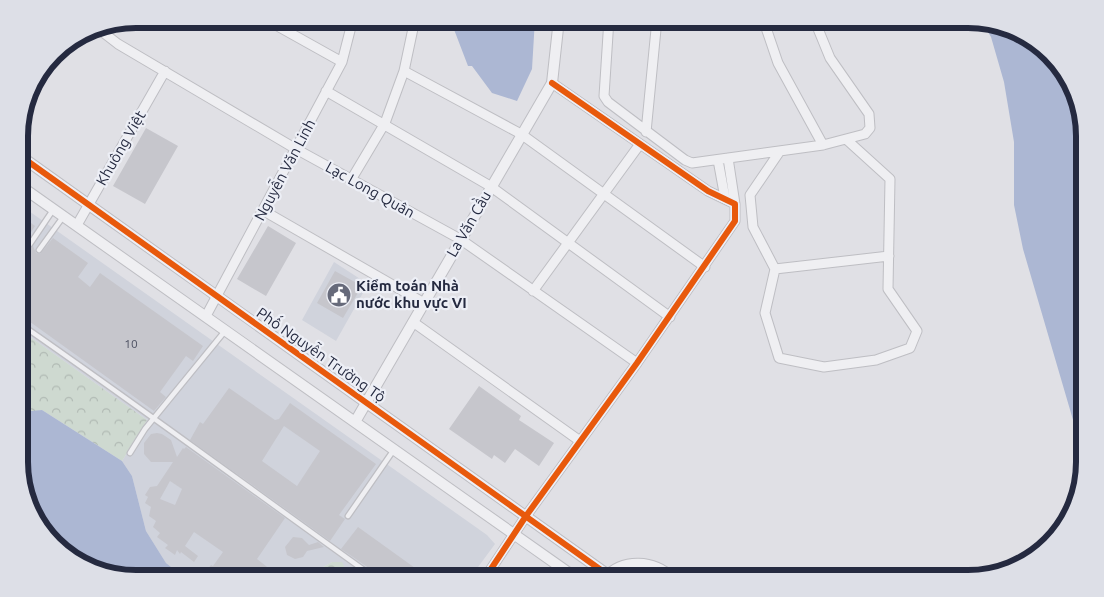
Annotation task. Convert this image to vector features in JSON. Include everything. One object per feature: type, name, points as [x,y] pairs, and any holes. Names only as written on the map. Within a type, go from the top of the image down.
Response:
[{"type":"street","points":[[282,28],[342,62]]},
{"type":"street","name":"Nguyễn Văn Linh","points":[[206,316],[264,211],[342,62],[351,28]]},
{"type":"street","points":[[351,180],[385,123],[404,71],[413,28]]},
{"type":"street","name":"La Văn Cầu","points":[[355,422],[490,186],[552,83],[558,28]]},
{"type":"street","points":[[608,28],[604,96],[608,102],[646,132],[692,163],[847,140],[865,134],[870,128],[869,114],[830,58],[818,28]]},
{"type":"street","points":[[646,132],[657,28]]},
{"type":"street","points":[[766,28],[778,63],[823,144]]},
{"type":"street","name":"Lạc Long Quân","points":[[103,32],[118,44],[296,149],[460,239],[637,363]]},
{"type":"street","name":"Khuông Việt","points":[[77,225],[165,71]]},
{"type":"street","points":[[404,71],[522,134],[705,267]]},
{"type":"street","points":[[552,83],[708,191],[735,204]]},
{"type":"street","points":[[326,91],[385,123],[490,186],[670,317]]},
{"type":"street","points":[[780,151],[750,195],[754,227],[775,269],[765,313],[779,358],[824,367],[876,360],[910,348],[916,331],[888,289],[890,179],[847,140]]},
{"type":"street","points":[[533,291],[640,144]]},
{"type":"street","points":[[723,159],[724,198]]},
{"type":"street","points":[[491,570],[526,516],[705,267],[735,220],[735,204],[723,159]]},
{"type":"street","name":"Phố Nguyễn Trường Tộ","points":[[28,161],[598,569]]},
{"type":"street","points":[[28,190],[564,569]]},
{"type":"street","points":[[264,211],[424,303]]},
{"type":"street","points":[[775,269],[889,256]]},
{"type":"street","points":[[413,322],[580,441]]},
{"type":"street","points":[[616,569],[621,566],[636,563],[652,565],[661,569]]},
{"type":"lane","points":[[30,244],[54,209]]},
{"type":"lane","points":[[39,250],[64,216]]},
{"type":"lane","points":[[28,329],[364,570]]},
{"type":"lane","points":[[130,453],[154,418],[226,330]]},
{"type":"lane","points":[[348,516],[394,449]]},
{"type":"shaded area","points":[[28,210],[487,535],[495,544],[476,570],[344,570],[344,566],[332,562],[318,570],[175,570],[166,563],[146,531],[132,476],[122,461],[147,420],[28,335]]},
{"type":"shaded area","points":[[334,262],[368,284],[336,341],[302,320]]},
{"type":"green space","points":[[28,335],[147,420],[122,461],[42,410],[28,414]]},
{"type":"green space","points":[[332,562],[342,562],[344,566],[344,570],[318,570]]},
{"type":"water","points":[[453,28],[534,28],[532,69],[517,101],[492,93],[472,66],[468,66]]},
{"type":"water","points":[[986,29],[1003,33],[1040,54],[1050,64],[1062,82],[1073,108],[1076,122],[1076,430],[1023,249],[1014,205],[1014,142],[1004,82],[991,37]]},
{"type":"water","points":[[42,410],[122,461],[132,476],[146,531],[166,563],[175,570],[136,570],[108,566],[88,558],[59,538],[42,515],[31,489],[28,475],[28,413]]},
{"type":"building","points":[[146,128],[178,146],[145,204],[113,186]]},
{"type":"building","points":[[28,221],[35,226],[28,236]]},
{"type":"building","points":[[268,226],[296,243],[266,296],[237,279]]},
{"type":"building","points":[[53,238],[88,263],[78,277],[90,287],[100,273],[203,346],[193,361],[186,356],[160,392],[166,397],[154,411],[28,320],[28,247],[33,246],[36,253],[40,254]]},
{"type":"building","name":"Kiểm toán Nhà nước khu vực VI","points":[[335,271],[362,286],[343,318],[317,303]]},
{"type":"building","points":[[479,386],[521,416],[519,420],[554,443],[539,466],[515,449],[505,463],[494,455],[492,459],[449,429]]},
{"type":"building","points":[[229,388],[275,420],[279,419],[290,403],[376,464],[339,515],[345,519],[330,541],[190,440],[200,422],[203,424]],"holes":[[[284,426],[320,451],[297,486],[262,461]]]},
{"type":"building","points":[[151,434],[162,434],[171,440],[177,457],[183,448],[186,447],[285,518],[257,559],[271,570],[207,570],[211,565],[213,566],[223,552],[194,532],[185,546],[198,556],[194,562],[181,552],[180,554],[177,550],[175,555],[165,548],[168,545],[157,537],[160,533],[153,527],[156,521],[149,516],[151,507],[145,503],[148,497],[145,495],[150,487],[157,486],[173,462],[151,462],[144,454],[144,443]],"holes":[[[170,481],[182,489],[175,505],[160,499]]]},
{"type":"building","points":[[358,527],[417,570],[371,570],[341,549]]},
{"type":"building","points":[[293,537],[302,538],[309,545],[318,542],[324,547],[307,551],[303,557],[295,559],[287,555],[285,547]]},
{"type":"cycle path","points":[[491,570],[526,516],[637,363],[735,221],[735,204],[708,191],[552,83]]},
{"type":"cycle path","points":[[28,161],[600,569]]},
{"type":"place","name":"Kiểm toán Nhà nước khu vực VI","points":[[339,295]]}]
